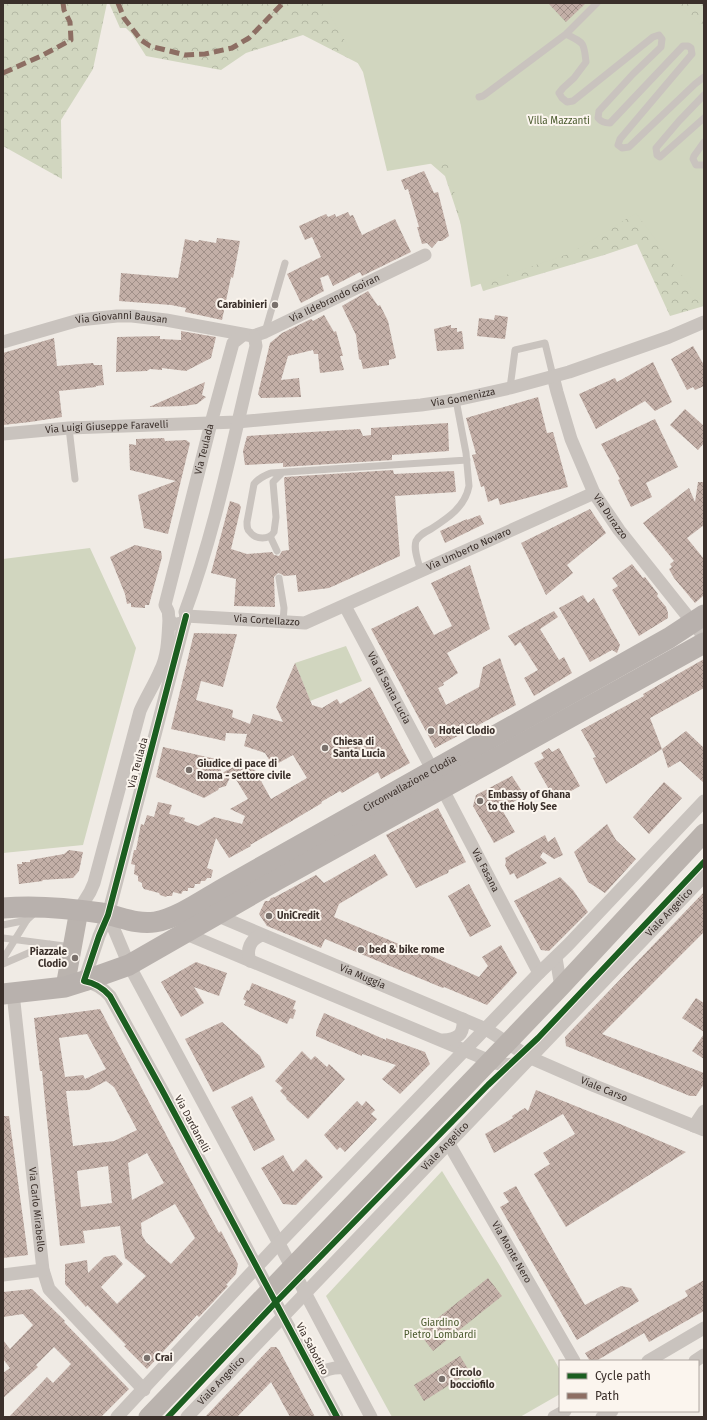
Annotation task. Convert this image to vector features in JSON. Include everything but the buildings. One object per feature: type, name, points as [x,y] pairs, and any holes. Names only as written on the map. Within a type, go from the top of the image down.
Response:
[{"type":"main road","name":"Circonvallazione Clodia","points":[[129,965],[216,915],[439,775],[669,638],[700,625]]},
{"type":"main road","name":"Circonvallazione Clodia","points":[[108,915],[145,923],[157,922],[169,918],[439,775],[704,643]]},
{"type":"main road","points":[[3,908],[34,914],[79,910],[108,915]]},
{"type":"main road","points":[[8,994],[75,984],[129,965]]},
{"type":"street","name":"Via Ildebrando Goiran","points":[[254,334],[425,255]]},
{"type":"street","name":"Via Giovanni Bausan","points":[[3,342],[79,320],[116,316],[132,316],[166,320],[254,334]]},
{"type":"street","name":"Via Gomenizza","points":[[211,423],[237,422],[421,405],[456,400],[510,388],[553,376],[650,344],[704,322]]},
{"type":"street","name":"Via Teulada","points":[[79,910],[94,882],[140,711],[161,671],[165,658],[168,643],[169,615],[165,605],[211,423],[234,343],[254,334],[256,346],[237,422],[232,450],[196,583],[185,616],[184,629],[108,915]]},
{"type":"street","name":"Via Durazzo","points":[[553,376],[576,452],[594,493],[619,530],[700,625]]},
{"type":"street","name":"Via Luigi Giuseppe Faravelli","points":[[3,434],[69,428],[211,423]]},
{"type":"street","name":"Via Umberto Novaro","points":[[345,606],[594,493]]},
{"type":"street","name":"Via Cortellazzo","points":[[169,615],[171,608],[179,607],[185,616],[305,623],[345,606]]},
{"type":"street","name":"Via di Santa Lucia","points":[[345,606],[439,775]]},
{"type":"street","name":"Via Fasana","points":[[439,775],[540,973]]},
{"type":"street","points":[[117,1417],[144,1390],[279,1243],[556,958],[704,801]]},
{"type":"street","points":[[148,1417],[561,987],[704,833]]},
{"type":"street","name":"Viale Angelico","points":[[187,1417],[704,876]]},
{"type":"street","points":[[75,984],[72,947],[79,910]]},
{"type":"street","points":[[108,915],[129,965]]},
{"type":"street","points":[[75,984],[108,915]]},
{"type":"street","name":"Via Muggia","points":[[216,915],[464,1019],[486,1029],[507,1043]]},
{"type":"street","points":[[184,933],[250,962],[443,1040],[490,1061],[500,1064],[510,1064],[520,1063],[531,1058]]},
{"type":"street","points":[[250,962],[248,953],[250,945],[255,938],[262,935]]},
{"type":"street","points":[[556,958],[561,987]]},
{"type":"street","name":"Via Dardanelli","points":[[129,965],[291,1267]]},
{"type":"street","name":"Via Dardanelli","points":[[75,984],[93,983],[101,987],[110,996],[270,1290]]},
{"type":"street","name":"Via Carlo Mirabello","points":[[8,994],[43,1270],[49,1289],[144,1390]]},
{"type":"street","points":[[443,1040],[452,1039],[460,1034],[463,1031],[464,1019]]},
{"type":"street","name":"Viale Carso","points":[[507,1043],[531,1058],[595,1086],[699,1128]]},
{"type":"street","points":[[699,1128],[704,1111]]},
{"type":"street","name":"Via Monte Nero","points":[[449,1144],[573,1360]]},
{"type":"street","name":"Via Sabotino","points":[[291,1267],[371,1417]]},
{"type":"street","points":[[3,1275],[43,1270]]},
{"type":"street","name":"Via Sabotino","points":[[270,1290],[337,1417]]},
{"type":"street","points":[[650,1360],[704,1328]]},
{"type":"street","points":[[315,1376],[334,1367],[344,1368]]},
{"type":"street","points":[[554,1417],[563,1412]]},
{"type":"lane","points":[[479,97],[483,96],[566,34],[597,3]]},
{"type":"lane","points":[[566,34],[582,42],[585,50],[586,62],[574,78],[559,93],[562,98],[568,102],[573,101],[652,36],[659,35],[661,37],[661,47],[633,74],[599,111],[598,118],[600,121],[607,123],[610,123],[683,46],[688,46],[691,48],[692,54],[620,139],[618,145],[622,148],[629,147],[694,84],[704,77]]},
{"type":"lane","points":[[704,95],[656,148],[657,155],[660,157],[704,118]]},
{"type":"lane","points":[[704,142],[693,159],[696,165],[704,165]]},
{"type":"lane","points":[[254,334],[284,263]]},
{"type":"lane","points":[[510,388],[515,350],[545,343],[553,376]]},
{"type":"lane","points":[[421,572],[417,557],[416,542],[422,534],[446,519],[462,505],[468,494],[469,486],[467,460],[456,400]]},
{"type":"lane","points":[[69,428],[75,479]]},
{"type":"lane","points":[[282,473],[273,482],[276,526],[274,532],[270,536],[260,538],[250,532],[247,522],[254,484],[257,480],[271,473],[467,460]]},
{"type":"lane","points":[[270,536],[277,551]]},
{"type":"lane","points":[[279,578],[284,608],[283,622]]},
{"type":"lane","points":[[3,925],[34,914]]},
{"type":"lane","points":[[3,959],[13,942],[34,914]]},
{"type":"lane","points":[[3,938],[13,942],[28,942],[72,947]]},
{"type":"lane","points":[[3,946],[13,942]]},
{"type":"lane","points":[[3,964],[20,958],[49,944]]},
{"type":"lane","points":[[3,959],[20,958]]},
{"type":"green space","points":[[3,3],[107,3],[93,69],[61,120],[62,179],[3,146]]},
{"type":"green space","name":"Villa Mazzanti","points":[[109,3],[704,3],[704,306],[670,316],[637,244],[483,291],[445,176],[399,136],[387,78],[303,35],[246,53],[221,70],[146,56],[132,34],[126,28],[120,28]]},
{"type":"green space","name":"Villa Mazzanti","points":[[323,3],[675,3],[704,28],[704,298],[700,300],[636,213],[571,253],[471,287],[458,208],[447,161],[387,171],[363,72]]},
{"type":"green space","points":[[90,548],[136,648],[83,845],[3,853],[3,559]]},
{"type":"green space","points":[[346,646],[362,681],[310,701],[295,663]]},
{"type":"green space","name":"Giardino Pietro Lombardi","points":[[442,1171],[500,1266],[559,1368],[559,1395],[520,1417],[392,1417],[326,1296]]},
{"type":"marked path","points":[[3,73],[41,56],[71,40],[70,22],[64,10],[63,3]]},
{"type":"marked path","points":[[118,3],[124,18],[141,40],[150,46],[185,55],[205,54],[232,48],[249,38],[283,3]]},
{"type":"cycle path","points":[[186,616],[108,915],[99,936],[84,981],[98,986],[110,996],[337,1417]]},
{"type":"cycle path","points":[[168,1417],[276,1302],[488,1085],[538,1038],[704,862]]},
{"type":"place","name":"Carabinieri","points":[[275,305]]},
{"type":"place","name":"Hotel Clodio","points":[[431,731]]},
{"type":"place","name":"Chiesa di Santa Lucia","points":[[325,748]]},
{"type":"place","name":"Giudice di pace di Roma - settore civile","points":[[189,770]]},
{"type":"place","name":"Embassy of Ghana to the Holy See","points":[[480,801]]},
{"type":"place","name":"UniCredit","points":[[269,916]]},
{"type":"place","name":"bed & bike rome","points":[[361,950]]},
{"type":"place","name":"Piazzale Clodio","points":[[75,958]]},
{"type":"place","name":"Crai","points":[[147,1358]]},
{"type":"place","name":"Circolo bocciofilo","points":[[442,1379]]}]
